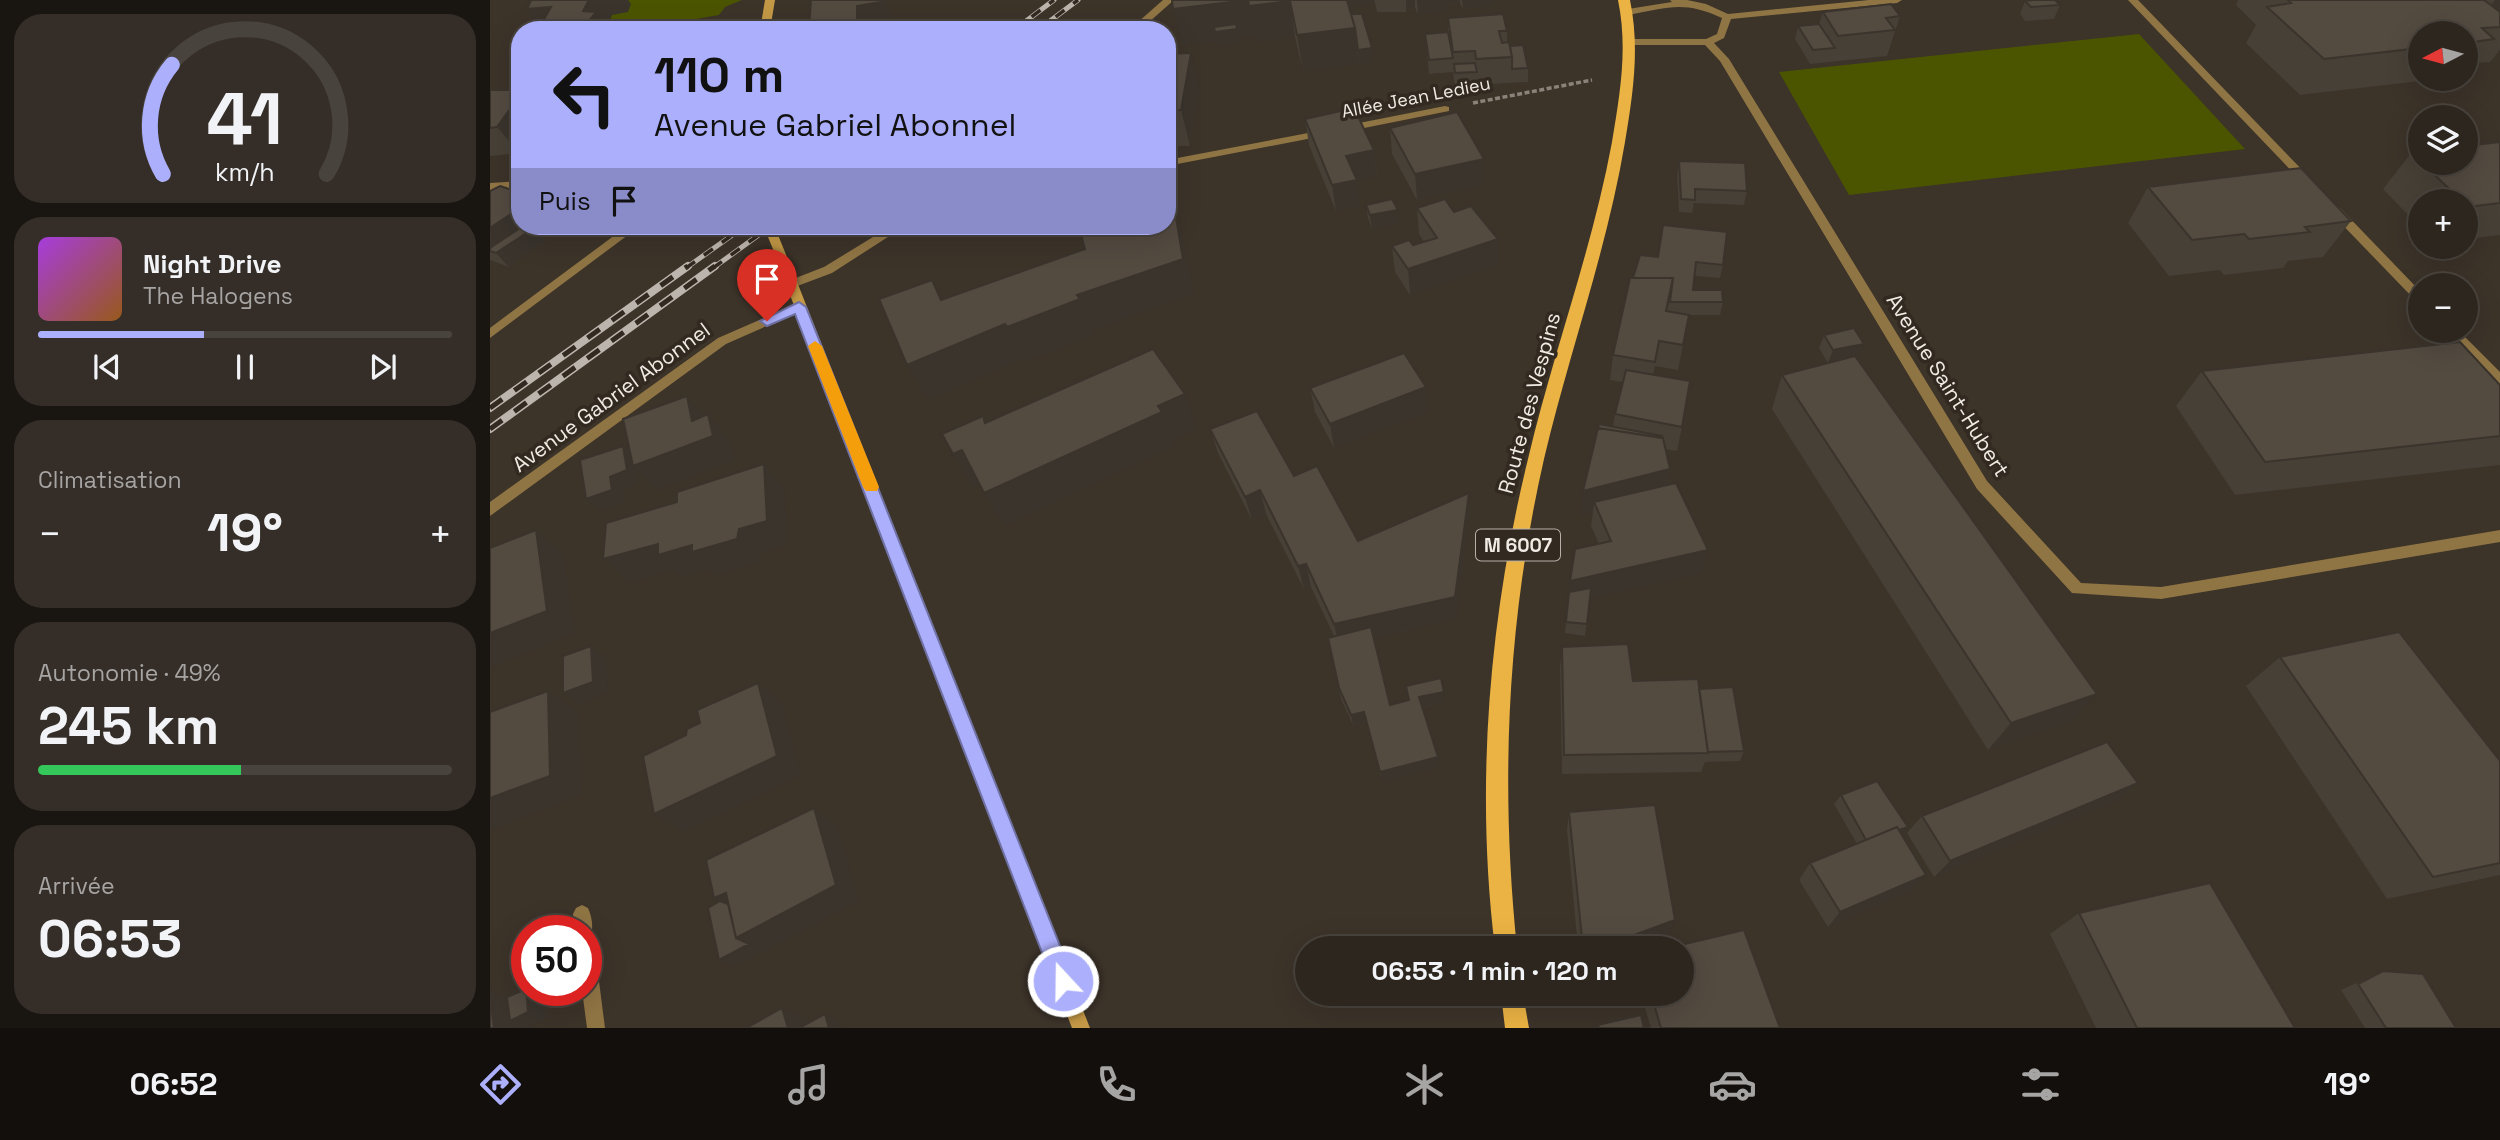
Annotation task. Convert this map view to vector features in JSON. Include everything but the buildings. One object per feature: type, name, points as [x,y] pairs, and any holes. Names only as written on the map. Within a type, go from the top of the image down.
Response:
[{"type":"main road","points":[[766,21],[770,0]]},
{"type":"main road","name":"Route des Vespins","points":[[1505,936],[1496,790],[1503,656],[1513,568],[1537,457],[1590,273],[1617,152],[1630,72],[1626,6]]},
{"type":"main road","points":[[773,235],[1081,1028]]},
{"type":"main road","points":[[1513,1006],[1517,1028]]},
{"type":"street","points":[[1144,21],[1169,0]]},
{"type":"street","points":[[1626,6],[1680,2],[1706,7],[1727,17],[1896,0]]},
{"type":"street","points":[[2133,0],[2316,189]]},
{"type":"street","points":[[1630,42],[1708,42],[1721,36],[1727,17]]},
{"type":"street","name":"Avenue Saint-Hubert","points":[[1708,42],[1724,59],[1982,485],[2077,589],[2161,593],[2500,536]]},
{"type":"street","name":"Allée Jean Ledieu","points":[[1176,161],[1445,108]]},
{"type":"street","points":[[490,187],[511,185]]},
{"type":"street","points":[[2325,199],[2408,285]]},
{"type":"street","points":[[490,334],[622,235]]},
{"type":"street","points":[[792,284],[839,264],[885,235]]},
{"type":"street","name":"Avenue Gabriel Abonnel","points":[[490,510],[722,341],[799,307]]},
{"type":"street","points":[[2464,343],[2500,380]]},
{"type":"street","points":[[593,1006],[596,1028]]},
{"type":"path","name":"Allée Jean Ledieu","points":[[1445,108],[1630,72]]},
{"type":"green space","points":[[616,0],[742,0],[725,7],[719,15],[685,21],[610,21]]},
{"type":"green space","points":[[2139,34],[2245,149],[1849,195],[1779,72]]},
{"type":"railway","points":[[1026,21],[1054,0]]},
{"type":"railway","points":[[1050,21],[1078,0]]},
{"type":"railway","points":[[686,268],[732,235]]},
{"type":"railway","points":[[713,268],[759,235]]},
{"type":"railway","points":[[490,408],[688,266]]},
{"type":"railway","points":[[490,429],[715,266]]},
{"type":"slow traffic","points":[[815,346],[871,487]]},
{"type":"route","points":[[767,321],[799,307],[1063,981]]}]
